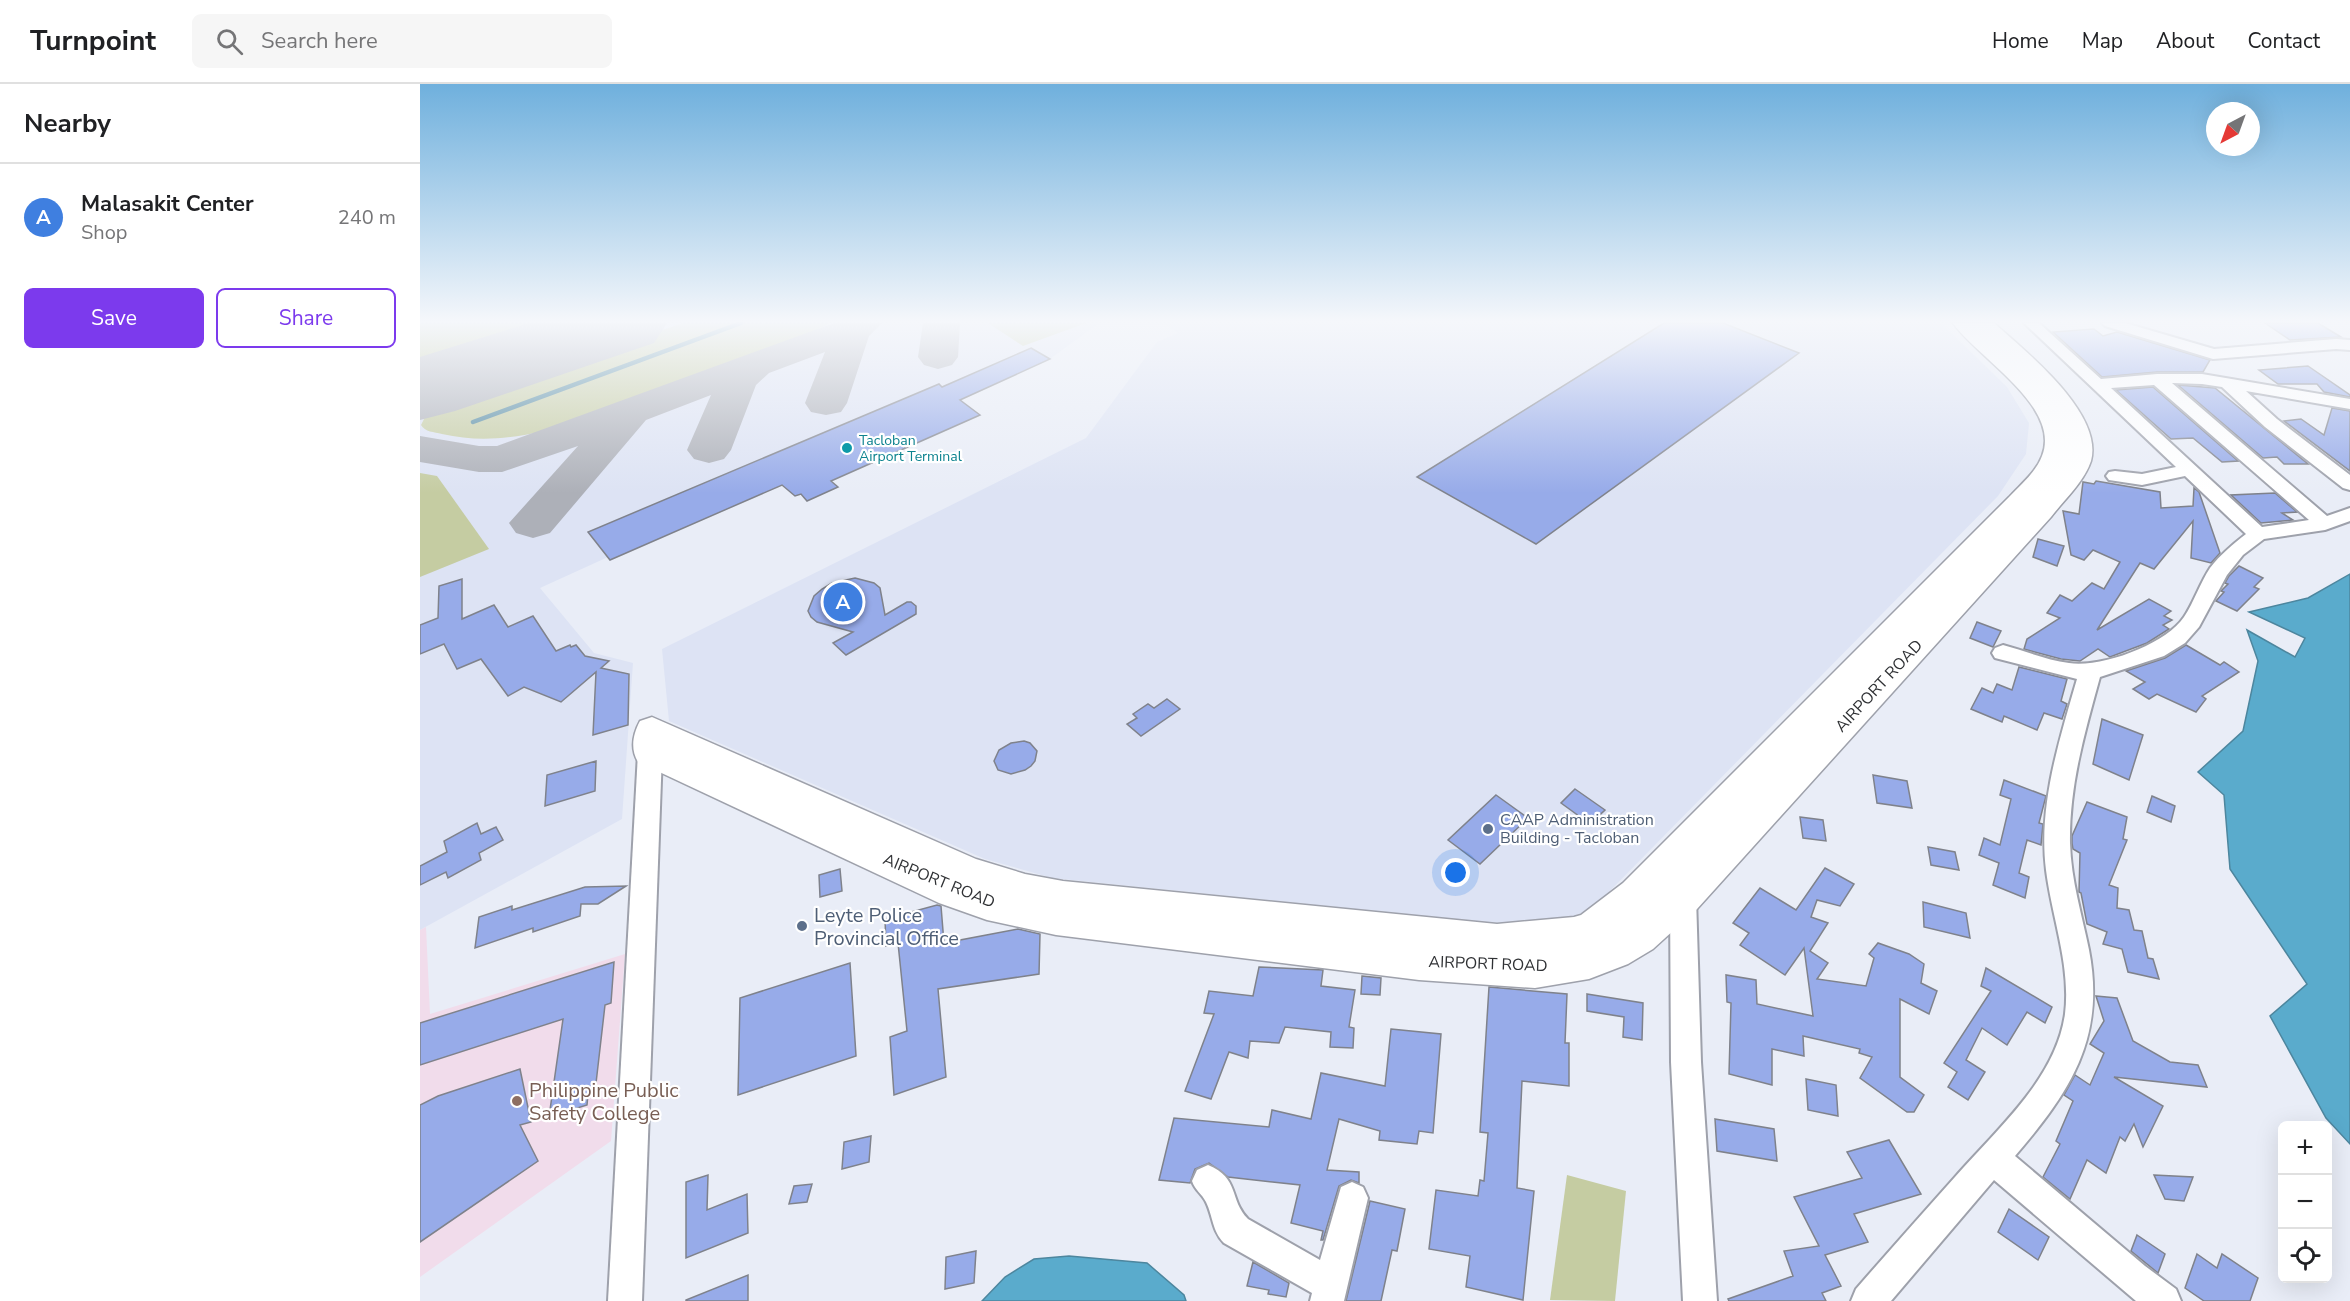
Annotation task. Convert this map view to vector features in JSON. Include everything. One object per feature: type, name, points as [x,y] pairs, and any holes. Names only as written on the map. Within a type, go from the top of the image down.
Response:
[{"type":"main road","name":"AIRPORT ROAD","points":[[651,742],[953,891],[1015,911],[1056,918],[1419,962],[1535,969],[1588,961],[1605,939],[1639,936],[1670,886],[2043,474],[2057,452],[2057,427],[2043,404],[2020,380]]},
{"type":"main road","name":"AIRPORT ROAD","points":[[1670,886],[2041,511],[2078,460],[2081,444],[2078,430],[2071,416],[2040,380]]},
{"type":"street","points":[[2092,380],[2258,534]]},
{"type":"street","points":[[2096,384],[2157,380],[2325,524]]},
{"type":"street","points":[[2200,380],[2350,404]]},
{"type":"street","points":[[2225,382],[2271,423],[2350,484]]},
{"type":"street","points":[[2115,476],[2126,480],[2143,481],[2187,470]]},
{"type":"street","points":[[2003,653],[2069,670],[2090,672],[2156,651],[2177,638],[2192,622],[2218,572],[2236,551],[2258,534],[2325,524],[2350,514]]},
{"type":"street","points":[[1868,1301],[1993,1158],[2044,1094],[2065,1059],[2076,1033],[2080,1003],[2078,977],[2059,867],[2060,791],[2066,757],[2090,672]]},
{"type":"street","points":[[625,1301],[651,742]]},
{"type":"street","points":[[1670,886],[1686,1062],[1700,1301]]},
{"type":"street","points":[[1993,1158],[2133,1278],[2164,1301]]},
{"type":"street","points":[[1208,1181],[1222,1197],[1230,1225],[1242,1237],[1328,1292],[1352,1198]]},
{"type":"shaded area","points":[[420,380],[1004,380],[961,399],[980,415],[831,481],[838,487],[807,501],[800,494],[795,496],[782,485],[610,560],[608,557],[540,588],[594,653],[633,663],[622,819],[420,930]]},
{"type":"shaded area","points":[[1129,380],[2000,380],[2007,387],[2029,423],[2026,454],[1998,496],[1600,901],[1582,913],[1563,920],[1513,925],[1052,878],[985,859],[669,721],[662,649],[1086,438]]},
{"type":"shaded area","name":"Philippine Public Safety College","points":[[426,927],[430,1014],[625,954],[611,1141],[420,1277],[420,930]]},
{"type":"green space","points":[[517,380],[685,380],[544,431],[506,438],[480,439],[425,429],[421,425],[426,415],[434,408]]},
{"type":"green space","points":[[420,473],[437,476],[489,549],[420,577]]},
{"type":"green space","points":[[1567,1175],[1626,1191],[1615,1301],[1550,1300]]},
{"type":"water","points":[[2350,574],[2350,1144],[2332,1124],[2332,1121],[2326,1118],[2270,1016],[2307,984],[2230,869],[2224,795],[2198,772],[2243,731],[2258,661],[2247,630],[2295,657],[2305,638],[2249,612],[2308,598]]},
{"type":"water","points":[[1069,1256],[1147,1263],[1184,1295],[1186,1301],[982,1301],[1005,1277],[1034,1259]]},
{"type":"building","name":"Tacloban Airport Terminal","points":[[958,380],[1004,380],[960,400],[980,415],[831,481],[838,487],[807,501],[801,494],[795,496],[782,485],[610,560],[588,532],[939,384],[942,387]]},
{"type":"building","points":[[1573,380],[1762,380],[1536,544],[1417,477]]},
{"type":"building","points":[[2272,380],[2328,380],[2350,397],[2324,392],[2317,384],[2278,384]]},
{"type":"building","points":[[2178,385],[2215,388],[2308,464],[2284,464],[2277,457],[2263,458]]},
{"type":"building","points":[[2153,387],[2238,461],[2222,462],[2193,438],[2171,439],[2116,390]]},
{"type":"building","points":[[2332,408],[2350,411],[2350,471],[2284,421],[2301,419],[2324,435]]},
{"type":"building","points":[[2096,481],[2160,492],[2161,508],[2193,506],[2194,488],[2199,492],[2220,553],[2211,563],[2191,558],[2193,521],[2154,569],[2140,563],[2097,630],[2149,599],[2171,611],[2164,616],[2172,620],[2163,625],[2169,629],[2147,643],[2110,657],[2098,649],[2080,661],[2061,659],[2024,649],[2027,639],[2060,618],[2047,613],[2060,595],[2072,601],[2092,583],[2104,589],[2120,562],[2093,550],[2084,560],[2071,555],[2063,511],[2079,514],[2083,482],[2094,484]]},
{"type":"building","points":[[2275,493],[2297,512],[2282,513],[2293,520],[2261,523],[2231,495]]},
{"type":"building","points":[[2038,539],[2064,546],[2057,566],[2033,557]]},
{"type":"building","points":[[2239,566],[2263,578],[2254,587],[2259,589],[2237,611],[2216,601],[2224,592],[2221,591],[2228,584],[2225,583],[2229,576]]},
{"type":"building","points":[[855,578],[874,583],[880,588],[885,615],[907,602],[916,606],[916,614],[846,655],[833,643],[853,632],[817,622],[808,611],[814,596],[822,589],[832,583]]},
{"type":"building","points":[[462,579],[462,619],[494,605],[508,627],[533,616],[556,651],[576,645],[585,656],[609,661],[601,668],[629,674],[628,725],[593,735],[596,672],[561,702],[524,687],[508,696],[481,659],[457,669],[444,644],[420,654],[420,625],[438,618],[439,586]]},
{"type":"building","points":[[1977,622],[2001,631],[1993,647],[1970,638]]},
{"type":"building","points":[[2186,645],[2220,665],[2224,662],[2239,672],[2202,696],[2206,699],[2196,712],[2157,694],[2149,699],[2133,689],[2145,682],[2126,671],[2165,658]]},
{"type":"building","points":[[2019,667],[2067,679],[2061,701],[2067,704],[2062,719],[2044,713],[2037,730],[2004,716],[2002,722],[1971,709],[1982,688],[1993,693],[1997,684],[2012,690]]},
{"type":"building","points":[[1167,699],[1180,709],[1141,736],[1127,724],[1137,718],[1133,714],[1148,704],[1154,708]]},
{"type":"building","points":[[2102,719],[2143,735],[2129,780],[2093,764]]},
{"type":"building","points":[[1024,741],[1030,743],[1037,751],[1035,761],[1031,766],[1011,774],[998,770],[994,761],[999,750],[1011,743]]},
{"type":"building","points":[[596,761],[595,791],[545,806],[547,775]]},
{"type":"building","points":[[1873,775],[1907,781],[1912,808],[1877,803]]},
{"type":"building","points":[[2004,780],[2046,796],[2039,823],[2043,824],[2041,845],[2027,840],[2019,873],[2029,877],[2025,898],[1993,885],[1999,863],[1979,855],[1984,838],[2000,845],[2011,799],[2000,795]]},
{"type":"building","points":[[1575,789],[1605,810],[1590,824],[1561,803]]},
{"type":"building","name":"CAAP Administration Building - Tacloban","points":[[1496,795],[1528,818],[1480,864],[1448,840]]},
{"type":"building","points":[[2152,796],[2175,806],[2171,822],[2147,812]]},
{"type":"building","points":[[2087,802],[2127,817],[2123,839],[2127,840],[2109,885],[2118,888],[2117,908],[2129,910],[2134,930],[2142,931],[2148,958],[2153,959],[2159,979],[2128,972],[2122,949],[2103,944],[2107,932],[2087,924],[2079,892],[2080,853],[2073,849],[2072,836]]},
{"type":"building","points":[[1800,817],[1823,820],[1826,841],[1803,838]]},
{"type":"building","points":[[477,823],[481,834],[496,827],[503,840],[479,853],[481,860],[448,878],[446,872],[420,885],[420,866],[447,852],[444,841]]},
{"type":"building","points":[[1928,847],[1955,852],[1959,870],[1931,865]]},
{"type":"building","points":[[1825,868],[1854,884],[1840,906],[1817,900],[1811,917],[1828,923],[1810,951],[1828,963],[1817,979],[1866,986],[1874,958],[1869,954],[1878,943],[1909,954],[1924,964],[1921,983],[1937,991],[1929,1014],[1900,999],[1900,1077],[1924,1095],[1914,1112],[1907,1112],[1860,1078],[1872,1057],[1859,1053],[1860,1049],[1803,1036],[1804,1056],[1772,1049],[1772,1085],[1729,1074],[1731,1003],[1727,1002],[1726,975],[1756,980],[1757,1004],[1813,1016],[1804,948],[1785,975],[1740,945],[1749,933],[1733,923],[1760,888],[1796,910]]},
{"type":"building","points":[[840,869],[842,891],[820,897],[819,875]]},
{"type":"building","points":[[626,886],[598,904],[581,904],[580,916],[533,932],[533,928],[475,948],[479,917],[512,906],[512,910],[585,887]]},
{"type":"building","points":[[1923,902],[1966,913],[1970,938],[1924,927]]},
{"type":"building","points":[[937,905],[941,906],[944,943],[1018,929],[1040,934],[1039,974],[938,989],[946,1077],[894,1095],[890,1037],[907,1031],[898,943],[886,946],[885,919]]},
{"type":"building","points":[[614,962],[611,1003],[605,1005],[595,1092],[588,1094],[587,1105],[549,1117],[563,1019],[420,1065],[420,1023]]},
{"type":"building","points":[[850,963],[856,1056],[738,1095],[740,998]]},
{"type":"building","points":[[1259,967],[1323,970],[1321,986],[1355,990],[1349,1027],[1354,1028],[1353,1048],[1330,1047],[1331,1032],[1285,1027],[1279,1043],[1250,1041],[1248,1058],[1229,1052],[1211,1099],[1185,1091],[1214,1014],[1204,1013],[1209,991],[1253,996]]},
{"type":"building","points":[[1986,968],[2052,1007],[2045,1023],[2027,1012],[2007,1045],[1982,1028],[1966,1060],[1985,1072],[1968,1100],[1948,1087],[1957,1072],[1944,1063],[1991,991],[1981,986]]},
{"type":"building","points":[[1362,976],[1381,978],[1380,995],[1361,994]]},
{"type":"building","points":[[1489,987],[1567,994],[1565,1043],[1569,1043],[1569,1086],[1522,1081],[1517,1188],[1534,1191],[1523,1300],[1466,1287],[1470,1256],[1429,1249],[1436,1190],[1478,1196],[1480,1180],[1484,1181],[1488,1133],[1480,1132]]},
{"type":"building","points":[[1587,994],[1643,1003],[1642,1040],[1623,1037],[1624,1017],[1587,1011]]},
{"type":"building","points":[[2096,996],[2117,998],[2133,1041],[2170,1062],[2198,1065],[2207,1087],[2114,1077],[2163,1106],[2143,1147],[2134,1124],[2125,1141],[2120,1137],[2106,1173],[2087,1160],[2070,1199],[2043,1177],[2060,1144],[2056,1141],[2073,1101],[2064,1095],[2075,1075],[2090,1085],[2104,1053],[2090,1044],[2104,1021]]},
{"type":"building","points":[[1391,1029],[1441,1034],[1433,1133],[1419,1131],[1417,1144],[1379,1140],[1380,1131],[1339,1119],[1327,1170],[1359,1172],[1359,1183],[1351,1180],[1339,1186],[1323,1240],[1321,1240],[1323,1231],[1291,1223],[1300,1185],[1228,1177],[1209,1163],[1195,1169],[1190,1183],[1159,1180],[1174,1118],[1269,1127],[1272,1110],[1311,1119],[1321,1073],[1385,1086]]},
{"type":"building","points":[[520,1069],[531,1122],[520,1125],[538,1161],[420,1242],[420,1105],[438,1096]]},
{"type":"building","points":[[1806,1079],[1836,1085],[1838,1116],[1808,1110]]},
{"type":"building","points":[[1715,1119],[1774,1129],[1777,1161],[1717,1151]]},
{"type":"building","points":[[871,1136],[869,1162],[842,1169],[844,1142]]},
{"type":"building","points":[[1889,1140],[1921,1194],[1854,1214],[1868,1242],[1825,1255],[1841,1286],[1822,1293],[1826,1301],[1729,1301],[1728,1299],[1793,1276],[1784,1251],[1819,1246],[1794,1197],[1862,1178],[1847,1152]]},
{"type":"building","points":[[708,1175],[707,1210],[747,1194],[748,1233],[686,1258],[686,1182]]},
{"type":"building","points":[[2154,1175],[2193,1177],[2184,1201],[2165,1199]]},
{"type":"building","points":[[812,1184],[807,1202],[789,1204],[794,1186]]},
{"type":"building","points":[[1370,1201],[1405,1209],[1397,1251],[1392,1250],[1381,1301],[1346,1301]]},
{"type":"building","points":[[2009,1209],[2049,1237],[2038,1260],[1998,1232]]},
{"type":"building","points":[[2137,1235],[2165,1254],[2158,1273],[2131,1251]]},
{"type":"building","points":[[976,1251],[974,1283],[945,1289],[946,1257]]},
{"type":"building","points":[[2197,1254],[2217,1268],[2222,1254],[2258,1278],[2250,1301],[2204,1301],[2185,1288]]},
{"type":"building","points":[[1253,1262],[1289,1283],[1286,1297],[1268,1294],[1269,1290],[1247,1286]]},
{"type":"building","points":[[748,1275],[748,1301],[686,1301],[686,1300]]},
{"type":"waterway","points":[[473,422],[587,380]]},
{"type":"taxiway","points":[[420,449],[479,459],[502,459],[715,380]]},
{"type":"taxiway","points":[[709,450],[738,380]]},
{"type":"taxiway","points":[[826,403],[834,380]]},
{"type":"taxiway","points":[[533,523],[628,416]]},
{"type":"runway","points":[[420,390],[451,380]]},
{"type":"place","name":"Tacloban Airport Terminal","points":[[847,448]]},
{"type":"place","name":"Malasakit Center","points":[[843,602]]},
{"type":"place","name":"CAAP Administration Building - Tacloban","points":[[1488,829]]},
{"type":"place","name":"Leyte Police Provincial Office","points":[[802,926]]},
{"type":"place","name":"Philippine Public Safety College","points":[[517,1101]]}]
